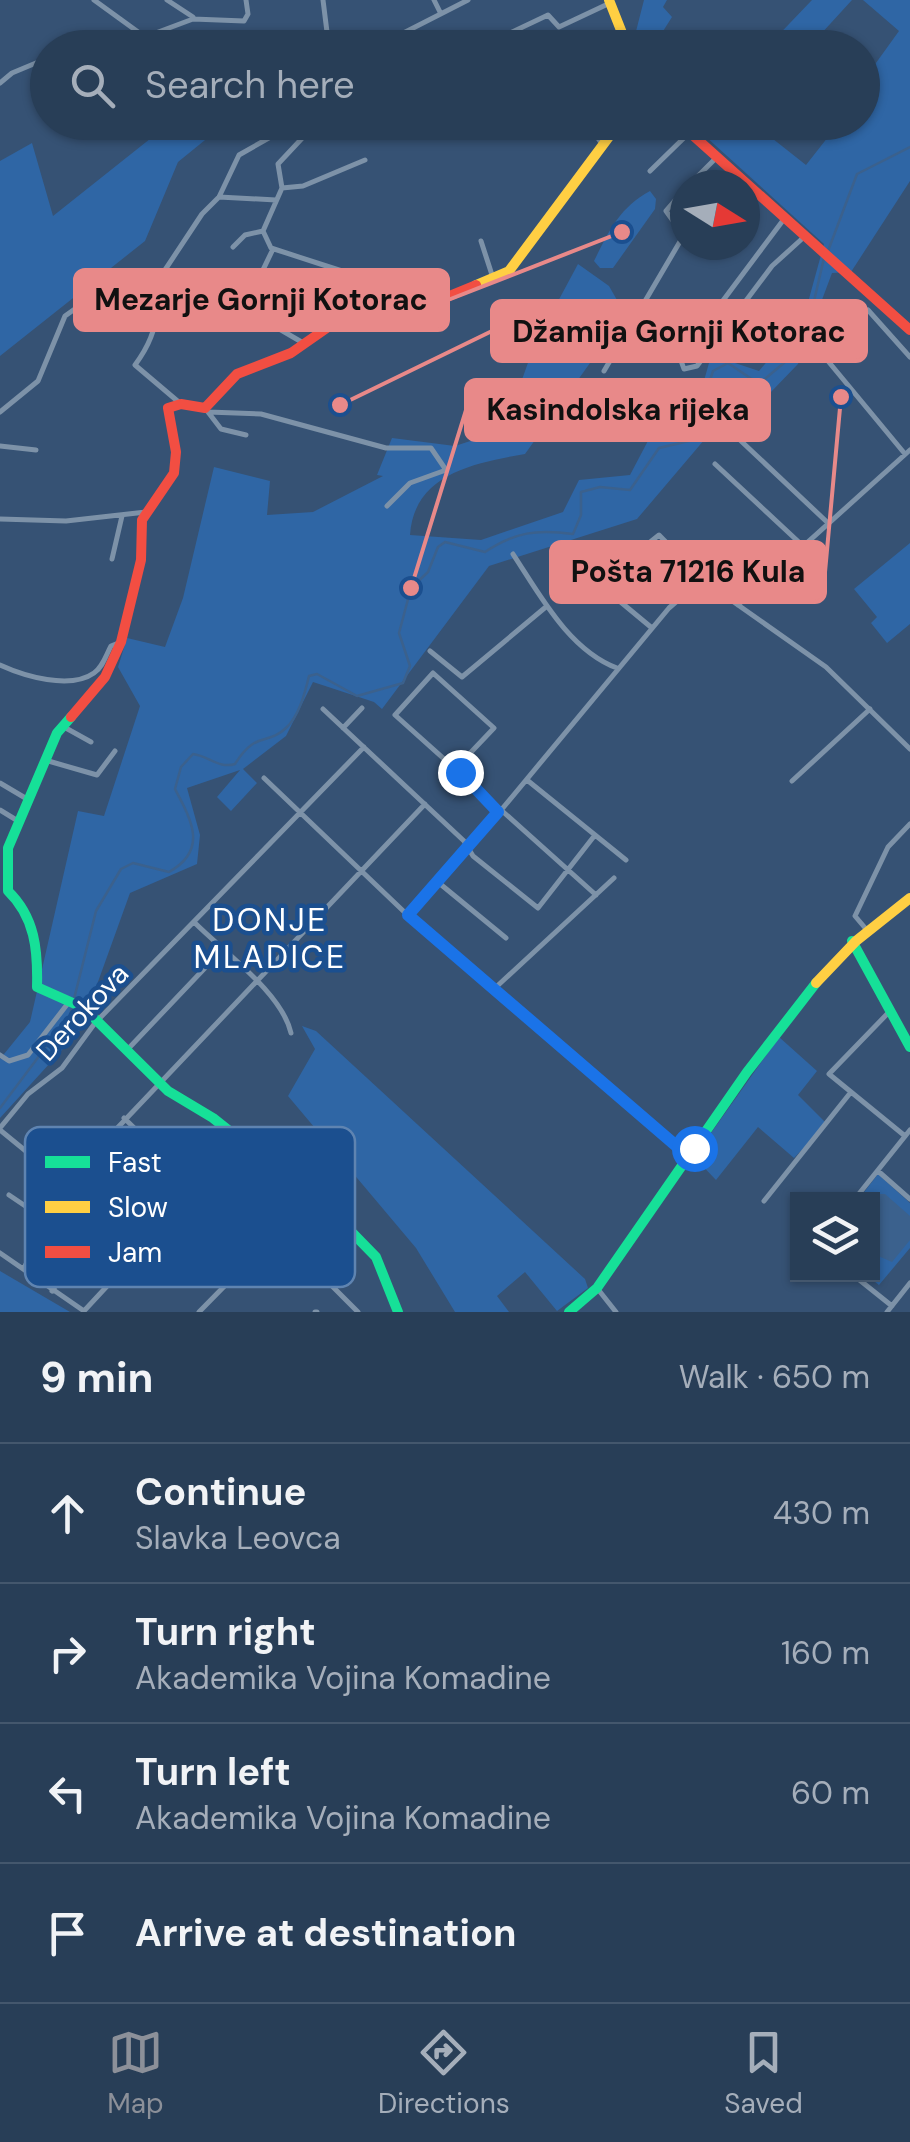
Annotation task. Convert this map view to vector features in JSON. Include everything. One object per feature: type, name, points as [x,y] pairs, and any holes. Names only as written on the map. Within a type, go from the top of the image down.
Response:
[{"type":"street","points":[[94,0],[135,30]]},
{"type":"street","points":[[166,0],[196,19]]},
{"type":"street","points":[[165,30],[196,19],[244,21],[248,14],[246,0]]},
{"type":"street","points":[[323,0],[327,30]]},
{"type":"street","points":[[434,0],[440,12]]},
{"type":"street","points":[[407,30],[468,0]]},
{"type":"street","points":[[516,30],[548,15],[560,27],[610,2],[621,30]]},
{"type":"street","points":[[0,83],[12,72],[30,65]]},
{"type":"street","points":[[0,412],[38,381],[54,337],[76,308],[97,298],[150,288],[219,197],[238,155],[264,140]]},
{"type":"street","points":[[262,231],[282,188],[278,164],[301,140]]},
{"type":"street","points":[[600,140],[603,145]]},
{"type":"street","points":[[206,410],[237,374],[305,344],[344,316],[403,315],[439,304],[516,264],[607,140]]},
{"type":"street","points":[[650,172],[682,140]]},
{"type":"street","points":[[697,140],[730,170]]},
{"type":"street","points":[[704,170],[716,158]]},
{"type":"street","points":[[282,188],[303,186],[365,160]]},
{"type":"street","points":[[219,197],[276,200]]},
{"type":"street","points":[[760,197],[910,330]]},
{"type":"street","points":[[784,219],[704,320],[680,358],[684,369],[697,366],[772,266],[804,237]]},
{"type":"street","points":[[262,231],[273,249],[342,271],[350,286],[344,316]]},
{"type":"street","points":[[233,247],[245,235],[262,231]]},
{"type":"street","points":[[481,241],[493,278]]},
{"type":"street","points":[[250,297],[273,249]]},
{"type":"street","points":[[604,371],[670,259]]},
{"type":"street","points":[[150,288],[158,302],[154,327],[136,365],[181,404],[261,414],[386,448],[432,448],[446,470],[410,483],[387,506]]},
{"type":"street","points":[[737,606],[908,452],[823,355],[870,310],[910,357]]},
{"type":"street","points":[[269,323],[305,344]]},
{"type":"street","points":[[181,404],[166,412],[176,452],[174,473],[146,512],[135,597],[121,642],[104,678],[61,726],[4,845],[8,892],[28,910],[38,961],[37,986],[84,1008],[95,1023],[160,1082],[224,1127]]},
{"type":"street","points":[[206,410],[221,429],[246,435]]},
{"type":"street","points":[[741,442],[828,523]]},
{"type":"street","points":[[0,446],[36,450]]},
{"type":"street","points":[[715,464],[803,546]]},
{"type":"street","points":[[0,519],[66,521],[146,512]]},
{"type":"street","points":[[112,559],[122,516]]},
{"type":"street","points":[[634,556],[659,535],[704,581],[826,667],[910,749]]},
{"type":"street","points":[[513,554],[548,606],[586,648],[619,668]]},
{"type":"street","points":[[408,915],[469,848],[682,593],[704,581]]},
{"type":"street","points":[[611,594],[652,628]]},
{"type":"street","points":[[430,651],[462,677],[548,606]]},
{"type":"street","points":[[0,666],[53,679],[84,678],[100,668],[110,646],[121,642]]},
{"type":"street","points":[[456,769],[494,728],[432,674],[394,716],[596,895]]},
{"type":"street","points":[[323,708],[469,848],[538,908],[594,835]]},
{"type":"street","points":[[343,728],[362,708]]},
{"type":"street","points":[[792,781],[870,709]]},
{"type":"street","points":[[61,726],[91,742]]},
{"type":"street","name":"Derokova","points":[[25,1148],[0,1129],[28,1094],[62,1068],[95,1023],[364,746]]},
{"type":"street","points":[[45,760],[97,775],[115,751]]},
{"type":"street","points":[[264,778],[408,915],[688,1156]]},
{"type":"street","points":[[526,779],[626,860]]},
{"type":"street","points":[[0,784],[28,799]]},
{"type":"street","points":[[116,1127],[425,804]]},
{"type":"street","points":[[0,810],[18,821]]},
{"type":"street","points":[[866,929],[855,916],[888,846],[910,824]]},
{"type":"street","points":[[494,989],[614,878]]},
{"type":"street","points":[[439,883],[506,938]]},
{"type":"street","points":[[569,1312],[597,1288],[761,1052],[852,941],[910,898]]},
{"type":"street","points":[[195,923],[287,1015],[291,1032]]},
{"type":"street","points":[[852,941],[910,1047]]},
{"type":"street","points":[[125,1052],[222,950]]},
{"type":"street","points":[[0,1055],[9,1061],[28,1055],[71,1000]]},
{"type":"street","points":[[861,1192],[908,1133],[829,1074],[890,1010]]},
{"type":"street","points":[[764,1201],[850,1092]]},
{"type":"street","points":[[124,1118],[133,1127]]},
{"type":"street","points":[[878,1171],[910,1199]]},
{"type":"street","points":[[9,1195],[25,1206]]},
{"type":"street","points":[[355,1235],[376,1257],[398,1312]]},
{"type":"street","points":[[0,1252],[24,1268]]},
{"type":"street","points":[[860,1282],[889,1309],[910,1284]]},
{"type":"street","points":[[48,1287],[85,1311],[106,1287]]},
{"type":"street","points":[[199,1312],[224,1287]]},
{"type":"street","points":[[333,1287],[358,1312]]},
{"type":"street","points":[[597,1288],[616,1312]]},
{"type":"shaded area","points":[[644,0],[667,0],[663,7],[672,17],[664,30],[636,30]]},
{"type":"shaded area","points":[[812,0],[852,0],[825,30],[783,30]]},
{"type":"shaded area","points":[[863,0],[910,0],[910,181],[851,272],[832,273],[798,364],[770,393],[726,381],[718,385],[713,402],[716,426],[637,519],[489,566],[382,709],[374,702],[313,682],[286,736],[243,769],[257,783],[231,811],[217,797],[240,770],[187,788],[200,835],[197,864],[130,893],[81,1029],[0,1118],[0,1059],[30,1022],[78,811],[104,816],[140,706],[118,667],[127,638],[165,647],[183,598],[214,467],[270,481],[267,515],[313,512],[383,476],[377,475],[392,438],[455,446],[504,430],[534,346],[578,264],[609,286],[625,314],[525,454],[467,468],[435,485],[414,514],[410,535],[481,540],[563,512],[579,480],[630,475],[650,437],[688,437],[709,363],[729,361],[759,371],[804,317],[824,244],[760,186],[760,170],[742,170],[709,140],[774,140],[806,165],[826,140],[880,140],[880,57],[899,31]]},
{"type":"shaded area","points":[[149,140],[205,140],[178,162],[145,241],[0,356],[0,161],[32,143],[53,216]]},
{"type":"shaded area","points":[[650,191],[656,199],[655,209],[613,268],[600,268],[594,261],[610,230],[630,205]]},
{"type":"shaded area","points":[[910,543],[910,624],[887,643],[871,623],[877,617],[854,589]]},
{"type":"shaded area","points":[[302,1026],[316,1031],[585,1279],[588,1288],[557,1311],[525,1272],[497,1296],[509,1312],[455,1312],[416,1248],[355,1176],[355,1127],[314,1127],[288,1096],[315,1049]]},
{"type":"shaded area","points":[[779,1037],[817,1071],[798,1095],[827,1124],[794,1158],[758,1127],[716,1180],[694,1157]]},
{"type":"shaded area","points":[[878,1174],[910,1203],[910,1248],[879,1285],[875,1282],[880,1282],[880,1192],[864,1192]]},
{"type":"shaded area","points":[[880,1194],[910,1216],[910,1240],[892,1262],[880,1257]]},
{"type":"shaded area","points":[[0,1271],[70,1312],[0,1312]]},
{"type":"waterway","points":[[828,251],[857,174],[910,147]]},
{"type":"waterway","points":[[0,1108],[70,1015],[96,911],[121,869],[133,863],[169,872],[189,854],[193,845],[191,824],[175,789],[181,767],[193,754],[224,765],[235,764],[255,742],[279,733],[291,723],[309,676],[317,674],[357,696],[403,683],[410,666],[399,633],[411,588],[428,572],[438,547],[445,542],[485,552],[527,534],[573,534],[581,515],[581,492],[600,487],[630,490],[659,448],[693,440],[713,371],[728,363],[759,384],[785,362],[811,314],[824,258]]},
{"type":"traffic: fast","points":[[71,717],[57,733],[8,848],[8,891],[24,912],[33,935],[37,987],[84,1008],[168,1091],[224,1127]]},
{"type":"traffic: fast","points":[[852,941],[910,1047]]},
{"type":"traffic: fast","points":[[569,1312],[597,1288],[747,1072],[816,983]]},
{"type":"traffic: fast","points":[[355,1235],[376,1257],[398,1312]]},
{"type":"traffic: slow","points":[[609,0],[621,30]]},
{"type":"traffic: slow","points":[[476,285],[509,271],[607,140]]},
{"type":"traffic: slow","points":[[816,983],[856,941],[910,898]]},
{"type":"traffic: jam","points":[[698,140],[910,330]]},
{"type":"traffic: jam","points":[[71,717],[105,677],[121,642],[141,560],[142,520],[174,473],[176,452],[168,408],[181,404],[205,408],[237,374],[291,353],[344,316],[403,315],[476,285]]},
{"type":"place","name":"Mezarje Gornji Kotorac","points":[[622,232]]},
{"type":"place","name":"Pošta 71216 Kula","points":[[841,397]]},
{"type":"place","name":"Džamija Gornji Kotorac","points":[[340,405]]},
{"type":"place","name":"Kasindolska rijeka","points":[[411,588]]},
{"type":"district","name":"DONJE MLADICE","points":[[270,938]]},
{"type":"route","points":[[460,772],[498,812],[408,915],[651,1126],[688,1156],[694,1148]]}]
